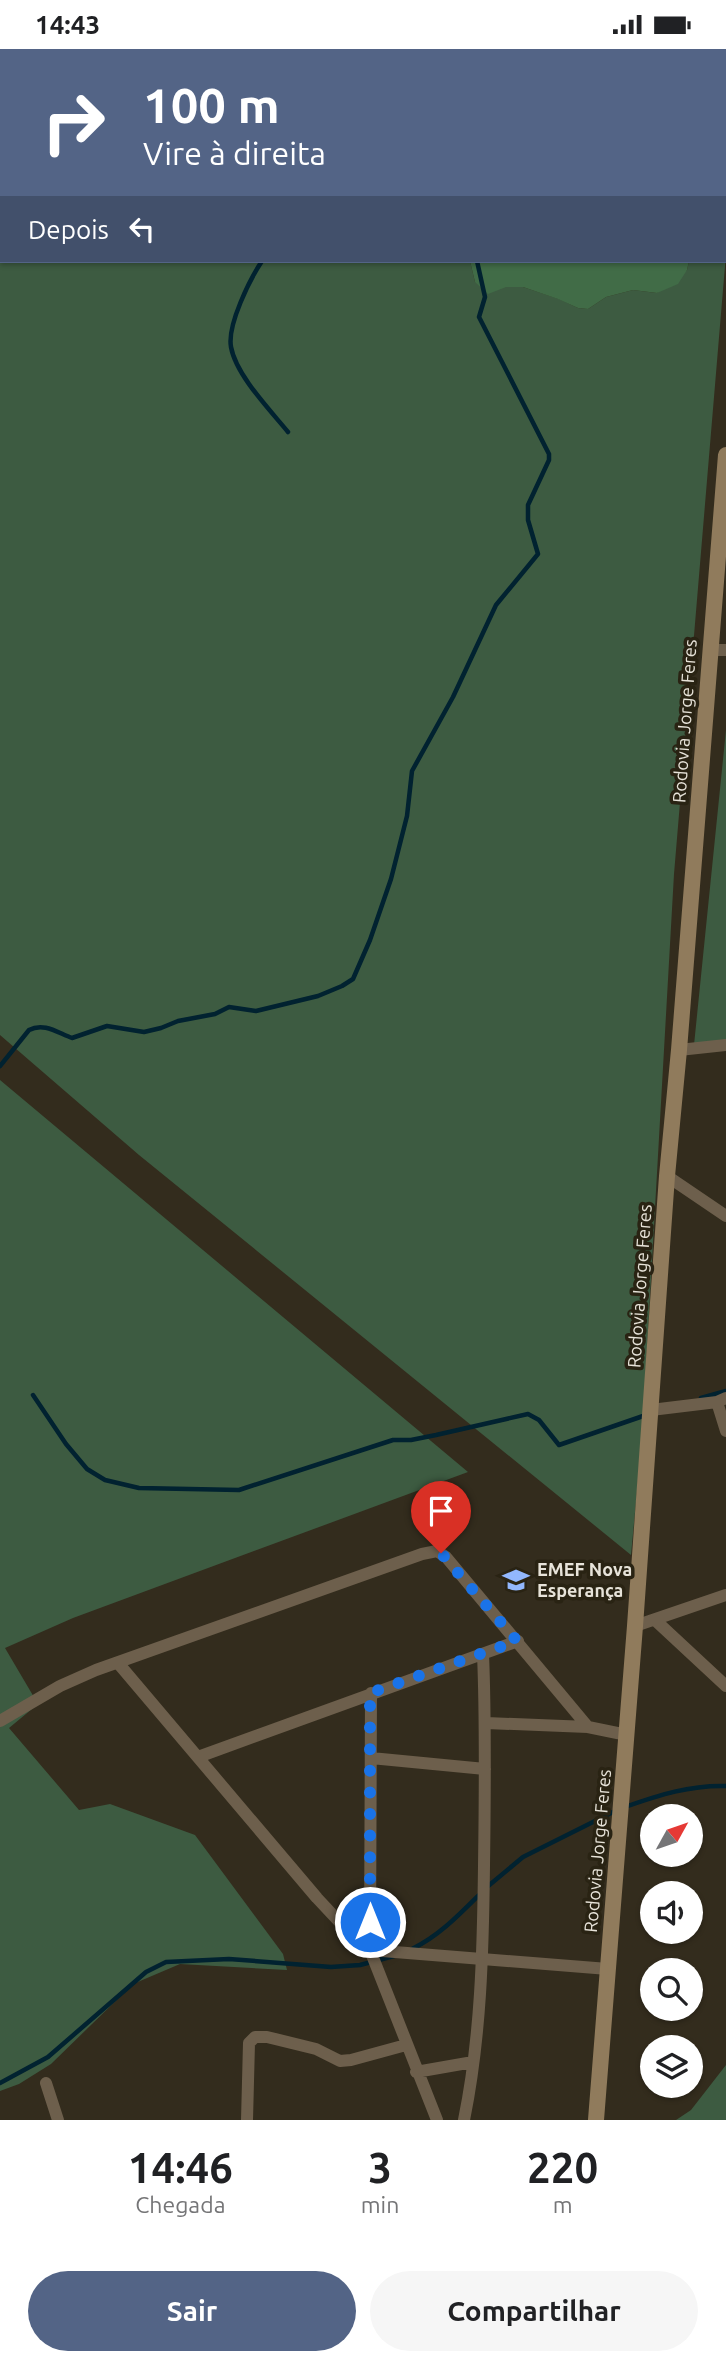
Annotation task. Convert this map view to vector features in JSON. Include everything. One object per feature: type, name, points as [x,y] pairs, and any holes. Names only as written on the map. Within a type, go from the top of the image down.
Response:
[{"type":"main road","name":"Rodovia Jorge Feres","points":[[596,2120],[667,1176],[718,650],[726,455]]},
{"type":"street","points":[[679,1050],[726,1045]]},
{"type":"street","points":[[667,1176],[726,1216]]},
{"type":"street","points":[[651,1410],[722,1400],[726,1431]]},
{"type":"street","points":[[0,1721],[60,1686],[118,1663],[436,1551],[446,1557],[588,1727]]},
{"type":"street","points":[[635,1626],[726,1595]]},
{"type":"street","points":[[655,1620],[726,1686]]},
{"type":"street","points":[[198,1757],[517,1641]]},
{"type":"street","points":[[464,2120],[473,2062],[483,1958],[486,1723],[484,1654]]},
{"type":"street","points":[[118,1663],[317,1898],[370,1950],[608,1969]]},
{"type":"street","points":[[370,1693],[370,1950],[405,2045],[437,2120]]},
{"type":"street","points":[[486,1723],[588,1727],[627,1735]]},
{"type":"street","points":[[371,1758],[485,1769]]},
{"type":"street","points":[[247,2120],[249,2043],[255,2037],[267,2037],[316,2049],[335,2059],[346,2061],[405,2045]]},
{"type":"street","points":[[416,2072],[473,2062]]},
{"type":"street","points":[[46,2083],[58,2120]]},
{"type":"green space","points":[[0,263],[470,263],[475,282],[523,287],[578,308],[588,309],[606,297],[633,290],[657,293],[687,270],[689,263],[725,263],[674,874],[642,1437],[631,1555],[139,1155],[0,1035]]},
{"type":"green space","points":[[470,263],[689,263],[678,284],[657,293],[633,290],[606,297],[588,309],[578,308],[523,287],[506,287],[488,294],[475,282]]},
{"type":"green space","points":[[726,730],[726,1044],[694,1045]]},
{"type":"green space","points":[[0,1080],[468,1472],[73,1618],[5,1648],[38,1704],[9,1728],[79,1810],[110,1804],[195,1835],[283,1954],[287,1970],[180,1964],[133,1984],[51,2064],[19,2084],[0,2091]]},
{"type":"green space","points":[[726,2065],[726,2120],[676,2120],[691,2110],[703,2098]]},
{"type":"waterway","points":[[261,263],[236,315],[231,347],[246,380],[288,432]]},
{"type":"waterway","points":[[0,1066],[29,1030],[35,1028],[51,1029],[72,1038],[107,1026],[144,1032],[178,1021],[215,1014],[229,1007],[256,1011],[318,996],[353,979],[391,879],[407,816],[412,771],[453,697],[496,605],[538,554],[528,520],[528,505],[549,460],[549,454],[479,317],[485,297],[477,263]]},
{"type":"waterway","points":[[701,1398],[726,1391]]},
{"type":"waterway","points":[[33,1395],[66,1444],[87,1469],[105,1480],[139,1488],[239,1490],[393,1440],[411,1440],[528,1414],[539,1420],[559,1445],[646,1415]]},
{"type":"waterway","points":[[625,1807],[675,1792],[726,1786]]},
{"type":"waterway","points":[[487,1887],[523,1857],[617,1810]]},
{"type":"waterway","points":[[412,1949],[440,1931],[481,1893]]},
{"type":"waterway","points":[[0,2083],[48,2057],[146,1972],[166,1962],[229,1959],[331,1967],[360,1965],[394,1956]]},
{"type":"place","name":"EMEF Nova Esperança","points":[[516,1580]]},
{"type":"route","points":[[370,1922],[370,1693],[517,1641],[441,1553]]}]
